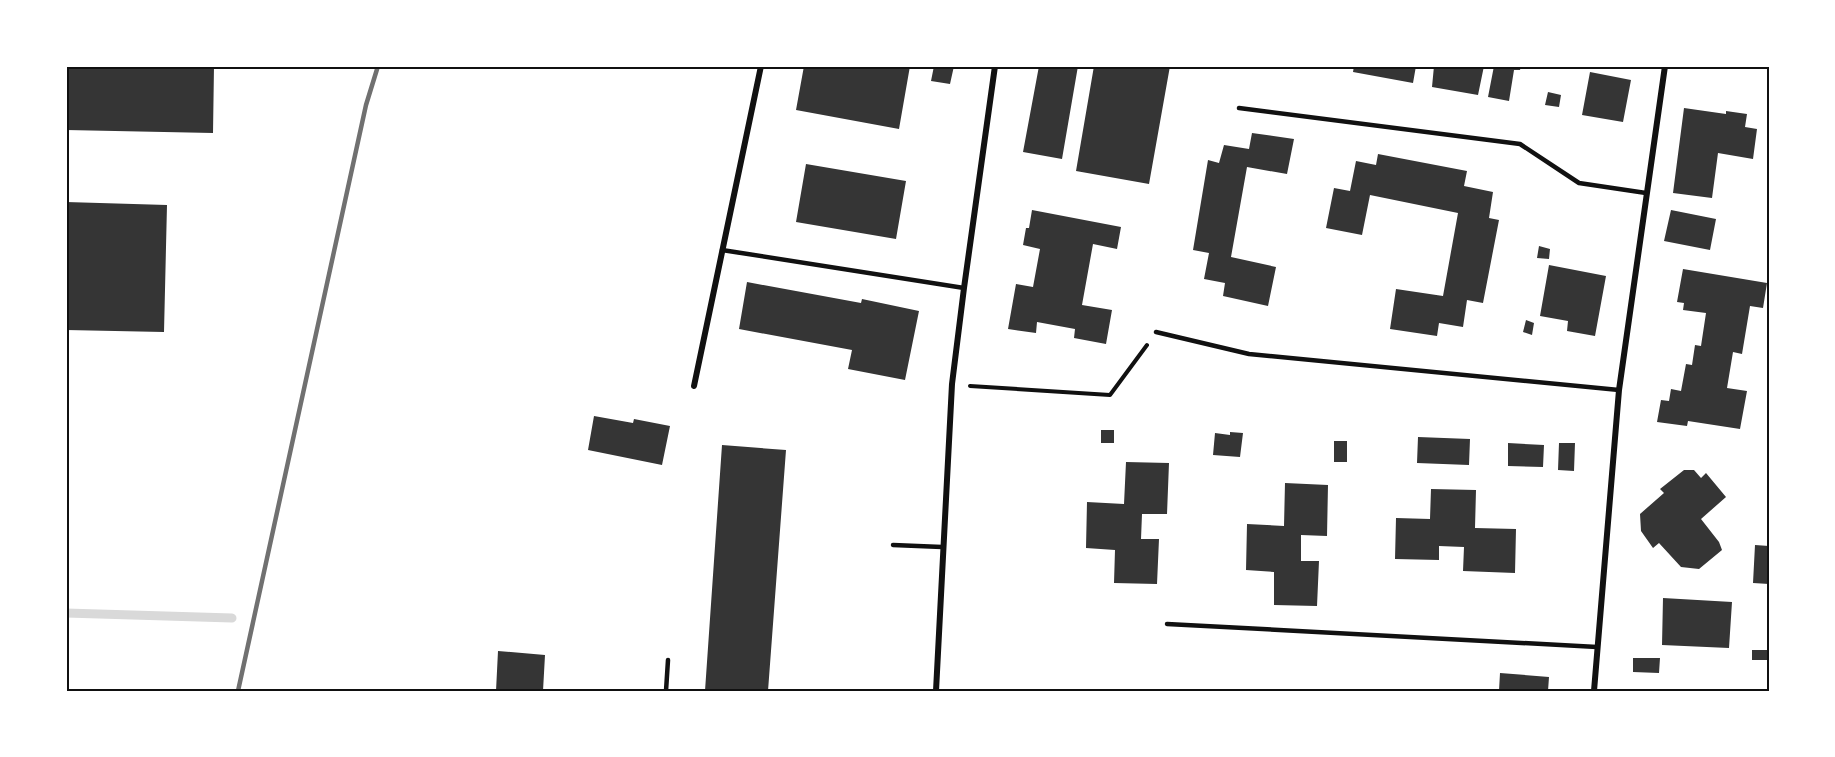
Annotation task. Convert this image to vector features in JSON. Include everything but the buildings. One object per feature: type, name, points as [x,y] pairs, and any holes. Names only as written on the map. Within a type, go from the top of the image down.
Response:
[{"type":"street","points":[[693,386],[761,66]]},
{"type":"street","points":[[936,691],[952,384],[995,66]]},
{"type":"street","points":[[1594,691],[1619,390],[1665,66]]},
{"type":"lane","points":[[1239,108],[1520,144],[1580,183],[1646,193]]},
{"type":"lane","points":[[722,250],[964,288]]},
{"type":"lane","points":[[1156,332],[1249,354],[1619,390]]},
{"type":"lane","points":[[893,545],[942,548]]},
{"type":"lane","points":[[1167,624],[1597,647]]},
{"type":"lane","points":[[666,691],[668,660]]},
{"type":"path","points":[[952,384],[1110,395],[1156,332]]},
{"type":"waterway","points":[[66,613],[232,618]]},
{"type":"railway","points":[[238,691],[366,105],[378,66]]}]
